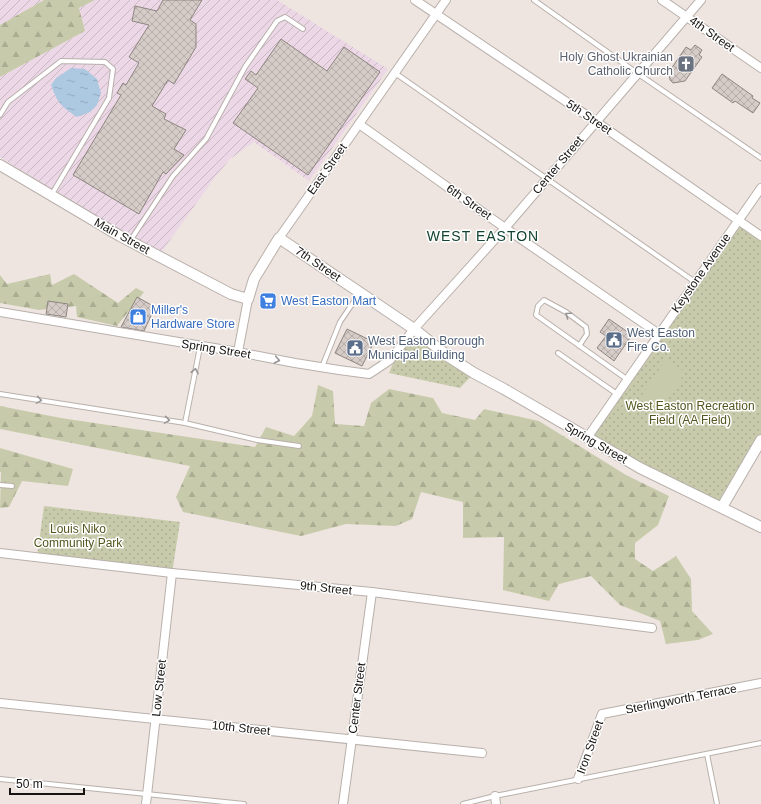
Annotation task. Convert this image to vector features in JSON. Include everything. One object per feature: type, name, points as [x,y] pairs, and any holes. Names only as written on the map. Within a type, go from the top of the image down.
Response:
[{"type":"street","name":"5th Street","points":[[415,0],[595,121],[761,236]]},
{"type":"street","name":"East Street","points":[[238,352],[248,299],[254,279],[279,238],[446,0]]},
{"type":"street","name":"4th Street","points":[[662,0],[761,68]]},
{"type":"street","name":"Center Street","points":[[414,329],[505,228],[595,121],[701,0]]},
{"type":"street","name":"6th Street","points":[[359,124],[505,228],[659,334]]},
{"type":"street","name":"Main Street","points":[[0,165],[130,241],[231,294],[248,299]]},
{"type":"street","name":"Keystone Avenue","points":[[587,438],[761,188]]},
{"type":"street","name":"7th Street","points":[[279,238],[414,329],[449,357],[474,373]]},
{"type":"street","name":"Spring Street","points":[[0,312],[200,347],[238,352],[322,368],[369,374],[390,360],[414,329]]},
{"type":"street","name":"Spring Street","points":[[474,373],[640,468],[761,527]]},
{"type":"street","points":[[722,508],[761,440]]},
{"type":"street","name":"9th Street","points":[[0,553],[172,573],[372,592],[652,628]]},
{"type":"street","name":"Low Street","points":[[146,804],[172,573]]},
{"type":"street","name":"Center Street","points":[[343,804],[372,592]]},
{"type":"street","name":"Sterlingworth Terrace","points":[[602,714],[761,683]]},
{"type":"street","name":"10th Street","points":[[0,703],[482,753]]},
{"type":"street","name":"Iron Street","points":[[578,779],[602,714]]},
{"type":"lane","points":[[534,0],[636,74],[761,158]]},
{"type":"lane","points":[[130,241],[173,176],[206,139],[245,67],[277,21],[285,16],[303,29]]},
{"type":"lane","points":[[0,115],[8,102],[62,61],[105,62],[113,69],[109,98],[52,195]]},
{"type":"lane","points":[[395,73],[696,282]]},
{"type":"lane","points":[[322,368],[340,322],[360,293]]},
{"type":"lane","points":[[579,346],[587,334],[586,327],[566,312],[544,300],[538,306],[536,315],[579,346],[628,380]]},
{"type":"lane","points":[[185,423],[200,347]]},
{"type":"lane","points":[[558,352],[617,394]]},
{"type":"lane","points":[[0,394],[185,423],[258,440],[299,446]]},
{"type":"lane","points":[[0,485],[12,486]]},
{"type":"lane","points":[[464,804],[496,800],[578,779],[761,743]]},
{"type":"lane","points":[[707,754],[717,804]]},
{"type":"lane","points":[[0,779],[244,804]]},
{"type":"shaded area","points":[[0,0],[44,0],[0,25]]},
{"type":"shaded area","points":[[95,0],[277,0],[388,69],[309,181],[254,142],[230,159],[215,177],[158,257],[0,157],[0,77],[85,31],[79,8]]},
{"type":"green space","points":[[44,0],[95,0],[79,8],[85,31],[0,77],[0,25]]},
{"type":"green space","name":"West Easton Recreation Field (AA Field)","points":[[739,220],[761,236],[761,446],[722,507],[587,438]]},
{"type":"green space","points":[[50,274],[52,285],[74,274],[118,303],[136,288],[144,292],[117,326],[77,317],[76,306],[39,310],[0,303],[0,275],[7,284]]},
{"type":"green space","points":[[414,329],[474,373],[460,388],[389,373],[399,349]]},
{"type":"green space","points":[[666,359],[686,372],[658,411],[640,398]]},
{"type":"green space","points":[[318,385],[333,391],[335,424],[364,426],[371,403],[389,389],[433,398],[442,413],[475,420],[484,409],[539,421],[626,475],[669,496],[658,525],[635,543],[635,559],[653,571],[676,556],[691,579],[692,611],[713,634],[698,640],[666,644],[660,621],[620,605],[591,576],[559,584],[549,601],[503,590],[504,537],[463,538],[463,502],[421,492],[412,519],[396,526],[346,524],[301,536],[183,512],[176,497],[190,466],[0,429],[0,406],[61,418],[255,447],[266,427],[294,436],[312,416]]},
{"type":"green space","points":[[0,448],[73,469],[68,486],[22,481],[9,507],[0,508]]},
{"type":"green space","name":"Louis Niko Community Park","points":[[44,506],[180,522],[172,573],[37,557]]},
{"type":"water","points":[[71,68],[85,69],[97,79],[101,93],[97,105],[90,112],[77,117],[61,104],[51,85],[56,78]]},
{"type":"building","points":[[163,0],[202,0],[190,20],[196,24],[196,47],[174,84],[168,80],[152,106],[166,114],[164,119],[186,130],[174,149],[184,155],[166,174],[163,172],[139,214],[73,175],[121,95],[117,93],[123,83],[126,85],[139,63],[129,57],[149,25],[132,21],[135,6],[157,11]]},
{"type":"building","points":[[281,39],[327,71],[344,47],[380,72],[308,175],[233,123],[258,88],[245,79],[251,71],[256,75]]},
{"type":"building","name":"Holy Ghost Ukrainian Catholic Church","points":[[695,45],[702,50],[699,55],[702,57],[685,81],[673,83],[670,80],[669,72],[686,47],[691,50]]},
{"type":"building","points":[[722,74],[753,96],[752,98],[760,103],[753,113],[735,101],[733,103],[712,88]]},
{"type":"building","name":"Miller's Hardware Store","points":[[137,297],[155,307],[144,331],[121,327]]},
{"type":"building","points":[[48,301],[68,304],[66,317],[46,314]]},
{"type":"building","points":[[609,319],[632,335],[614,361],[597,348],[606,336],[600,332]]},
{"type":"building","name":"West Easton Borough Municipal Building","points":[[347,329],[374,342],[362,366],[335,353]]},
{"type":"place","name":"Holy Ghost Ukrainian Catholic Church","points":[[686,64]]},
{"type":"place","name":"West Easton Mart","points":[[268,301]]},
{"type":"place","name":"Miller's Hardware Store","points":[[138,317]]},
{"type":"place","name":"West Easton Fire Co.","points":[[614,340]]},
{"type":"place","name":"West Easton Borough Municipal Building","points":[[355,348]]},
{"type":"district","name":"WEST EASTON","points":[[483,236]]}]
